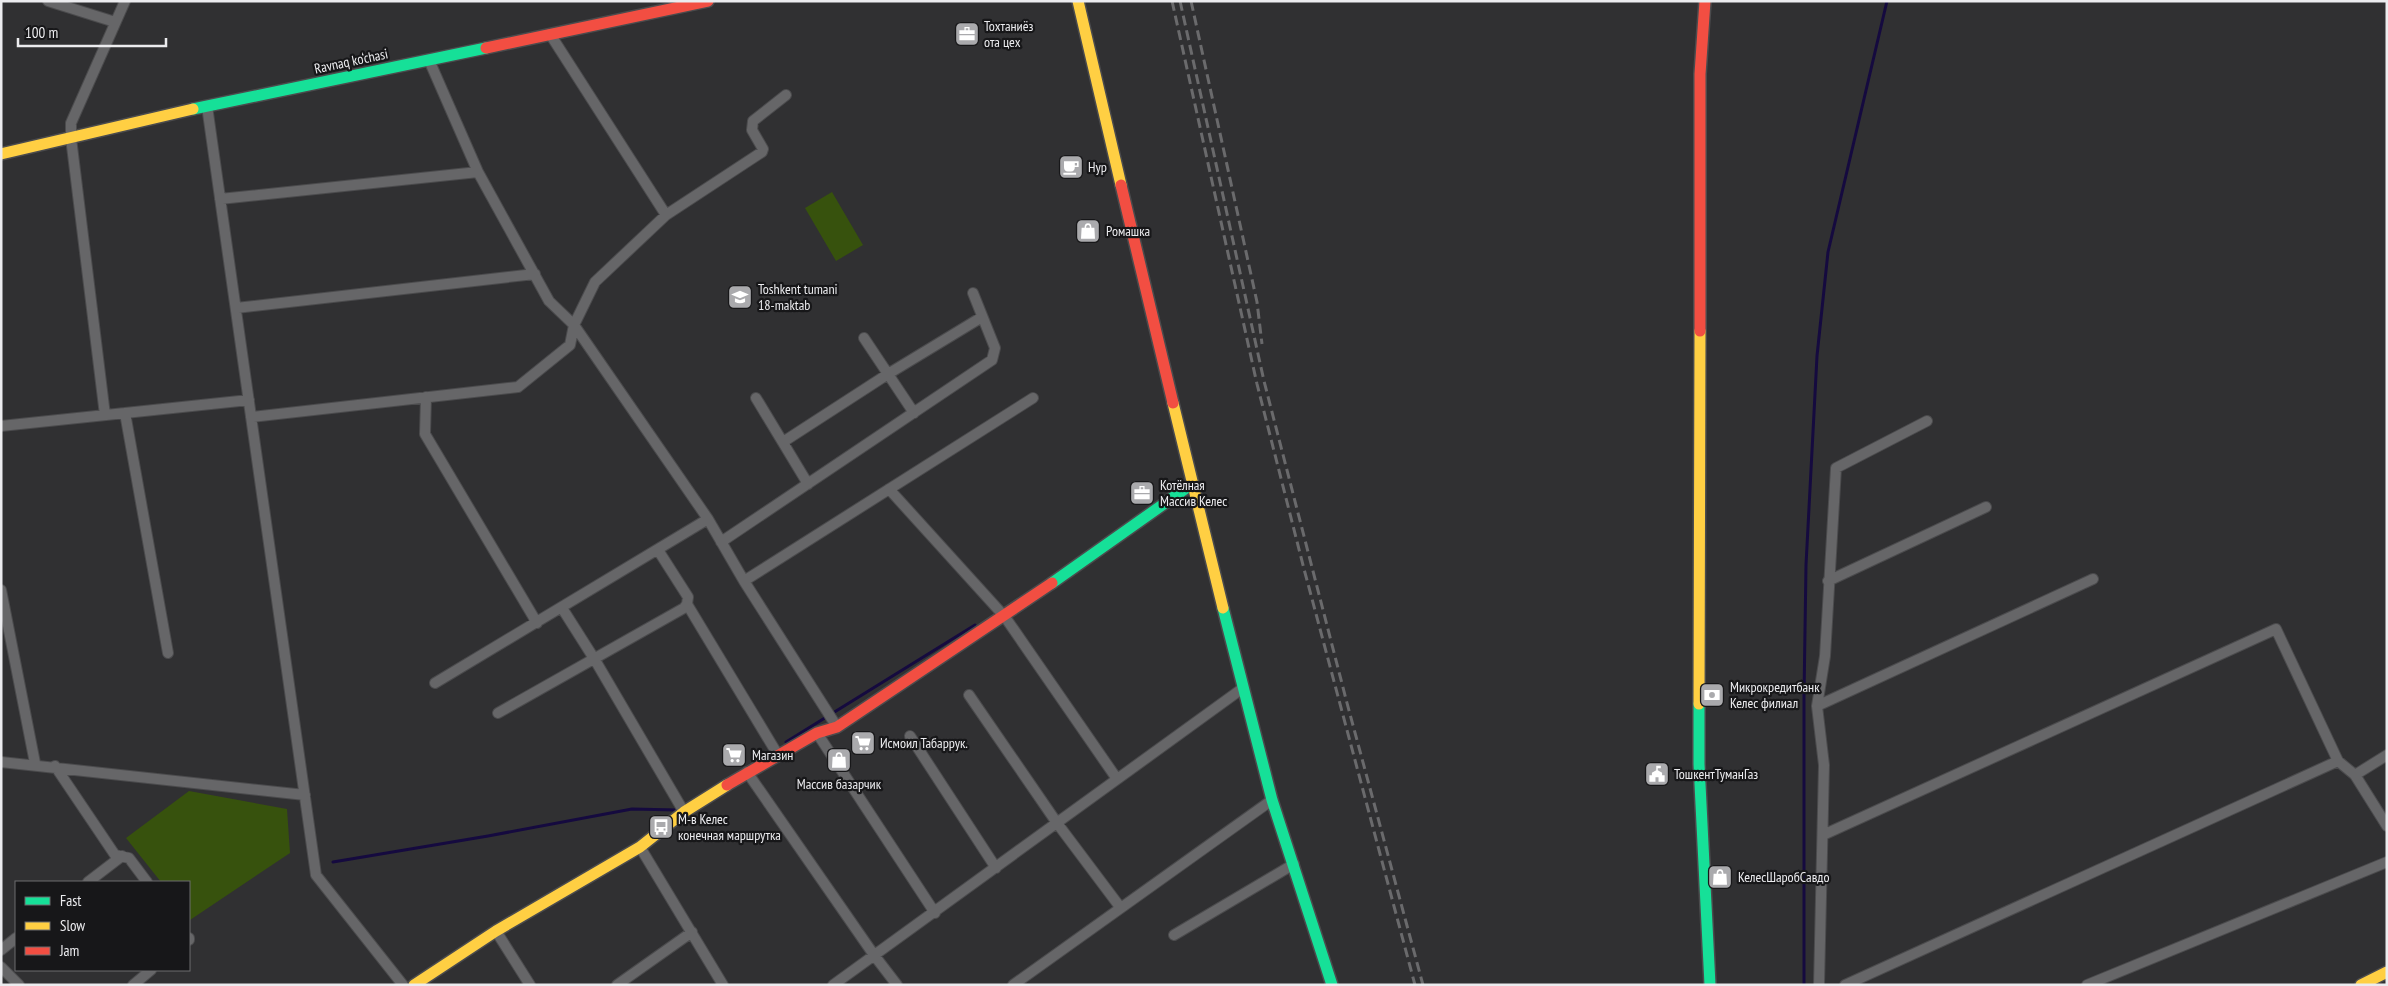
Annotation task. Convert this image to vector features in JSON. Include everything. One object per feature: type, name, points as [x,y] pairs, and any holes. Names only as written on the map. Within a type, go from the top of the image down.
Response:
[{"type":"street","points":[[48,1],[115,22]]},
{"type":"street","points":[[105,415],[71,138],[72,123],[125,1]]},
{"type":"street","name":"Ravnaq ko‘chasi","points":[[1,154],[207,106],[708,1]]},
{"type":"street","points":[[1078,1],[1192,484],[1243,688],[1272,800],[1332,985]]},
{"type":"street","points":[[1705,1],[1700,84],[1700,764],[1710,985]]},
{"type":"street","points":[[550,34],[666,215]]},
{"type":"street","points":[[429,60],[478,172],[549,301],[574,325],[708,520],[744,581],[837,727]]},
{"type":"street","points":[[251,417],[518,386],[570,345],[574,325],[595,282],[666,215],[762,152],[763,149],[752,130],[753,122],[786,94]]},
{"type":"street","points":[[207,106],[316,874],[402,985]]},
{"type":"street","points":[[220,200],[478,172]]},
{"type":"street","points":[[236,308],[535,274]]},
{"type":"street","points":[[721,542],[992,360],[995,348],[973,293]]},
{"type":"street","points":[[783,442],[888,374],[982,317]]},
{"type":"street","points":[[864,338],[914,413]]},
{"type":"street","points":[[426,397],[425,434],[537,623]]},
{"type":"street","points":[[756,398],[808,484]]},
{"type":"street","points":[[744,581],[1032,398]]},
{"type":"street","points":[[1,426],[249,400]]},
{"type":"street","points":[[125,413],[168,653]]},
{"type":"street","points":[[1819,985],[1824,765],[1817,706],[1825,656],[1836,468],[1927,421]]},
{"type":"street","points":[[414,985],[496,931],[640,847],[684,812],[747,772],[817,733],[837,727],[1005,617],[1192,484]]},
{"type":"street","points":[[889,489],[1005,617],[1117,779]]},
{"type":"street","points":[[1828,581],[1986,507]]},
{"type":"street","points":[[435,683],[708,520]]},
{"type":"street","points":[[658,550],[688,597],[687,604],[778,755]]},
{"type":"street","points":[[1817,706],[2093,579]]},
{"type":"street","points":[[1,590],[35,764]]},
{"type":"street","points":[[498,713],[595,660],[687,604]]},
{"type":"street","points":[[562,608],[595,660],[684,812]]},
{"type":"street","points":[[1823,835],[2276,629],[2338,761],[2355,775],[2387,826]]},
{"type":"street","points":[[833,985],[935,913],[1243,688]]},
{"type":"street","points":[[969,695],[1058,823],[1120,907]]},
{"type":"street","points":[[817,733],[935,913]]},
{"type":"street","points":[[910,736],[996,868]]},
{"type":"street","points":[[2355,775],[2387,755]]},
{"type":"street","points":[[1845,985],[2338,761]]},
{"type":"street","points":[[1,762],[55,766],[305,795]]},
{"type":"street","points":[[55,766],[115,855],[129,858],[147,881]]},
{"type":"street","points":[[747,772],[874,956],[897,985]]},
{"type":"street","points":[[1013,985],[1272,800]]},
{"type":"street","points":[[640,847],[723,985]]},
{"type":"street","points":[[89,881],[122,856]]},
{"type":"street","points":[[2087,985],[2387,862]]},
{"type":"street","points":[[1174,935],[1294,864]]},
{"type":"street","points":[[496,931],[530,985]]},
{"type":"street","points":[[617,985],[692,932]]},
{"type":"street","points":[[1,950],[15,939]]},
{"type":"street","points":[[1,967],[19,985]]},
{"type":"street","points":[[133,985],[151,971]]},
{"type":"street","points":[[2361,985],[2387,972]]},
{"type":"green space","points":[[832,192],[863,245],[836,261],[805,208]]},
{"type":"green space","points":[[189,791],[287,809],[290,853],[190,920],[190,881],[160,881],[126,838]]},
{"type":"waterway","points":[[1804,985],[1806,565],[1817,356],[1828,252],[1887,1]]},
{"type":"waterway","points":[[786,742],[975,625]]},
{"type":"waterway","points":[[333,862],[632,809],[677,810]]},
{"type":"railway","points":[[1172,1],[1257,384],[1304,569],[1415,985]]},
{"type":"railway","points":[[1180,1],[1264,381],[1347,703],[1423,985]]},
{"type":"railway","points":[[1191,1],[1257,302],[1262,344]]},
{"type":"traffic: fast","points":[[193,109],[486,48]]},
{"type":"traffic: fast","points":[[1052,583],[1192,484]]},
{"type":"traffic: fast","points":[[1223,608],[1272,800],[1332,985]]},
{"type":"traffic: fast","points":[[1699,704],[1699,764],[1710,985]]},
{"type":"traffic: slow","points":[[1078,1],[1121,185]]},
{"type":"traffic: slow","points":[[1,154],[193,109]]},
{"type":"traffic: slow","points":[[1699,704],[1700,331]]},
{"type":"traffic: slow","points":[[1173,403],[1223,608]]},
{"type":"traffic: slow","points":[[414,985],[496,931],[640,847],[684,812],[727,785]]},
{"type":"traffic: slow","points":[[2361,985],[2387,972]]},
{"type":"traffic: jam","points":[[486,48],[708,1]]},
{"type":"traffic: jam","points":[[1700,331],[1700,74],[1705,1]]},
{"type":"traffic: jam","points":[[1121,185],[1173,403]]},
{"type":"traffic: jam","points":[[727,785],[817,733],[837,727],[1052,583]]},
{"type":"place","name":"Тохтаниёз ота цех","points":[[967,34]]},
{"type":"place","name":"Нур","points":[[1071,167]]},
{"type":"place","name":"Ромашка","points":[[1088,231]]},
{"type":"place","name":"Toshkent tumani 18-maktab","points":[[740,297]]},
{"type":"place","name":"Котёлная Массив Келес","points":[[1142,493]]},
{"type":"place","name":"Микрокредитбанк Келес филиал","points":[[1712,695]]},
{"type":"place","name":"Исмоил Табаррук.","points":[[863,743]]},
{"type":"place","name":"Магазин","points":[[734,755]]},
{"type":"place","name":"Массив базарчик","points":[[839,760]]},
{"type":"place","name":"ТошкентТуманГаз","points":[[1657,774]]},
{"type":"place","name":"М-в Келес конечная маршрутка","points":[[661,827]]},
{"type":"place","name":"КелесШаробСавдо","points":[[1720,877]]}]
